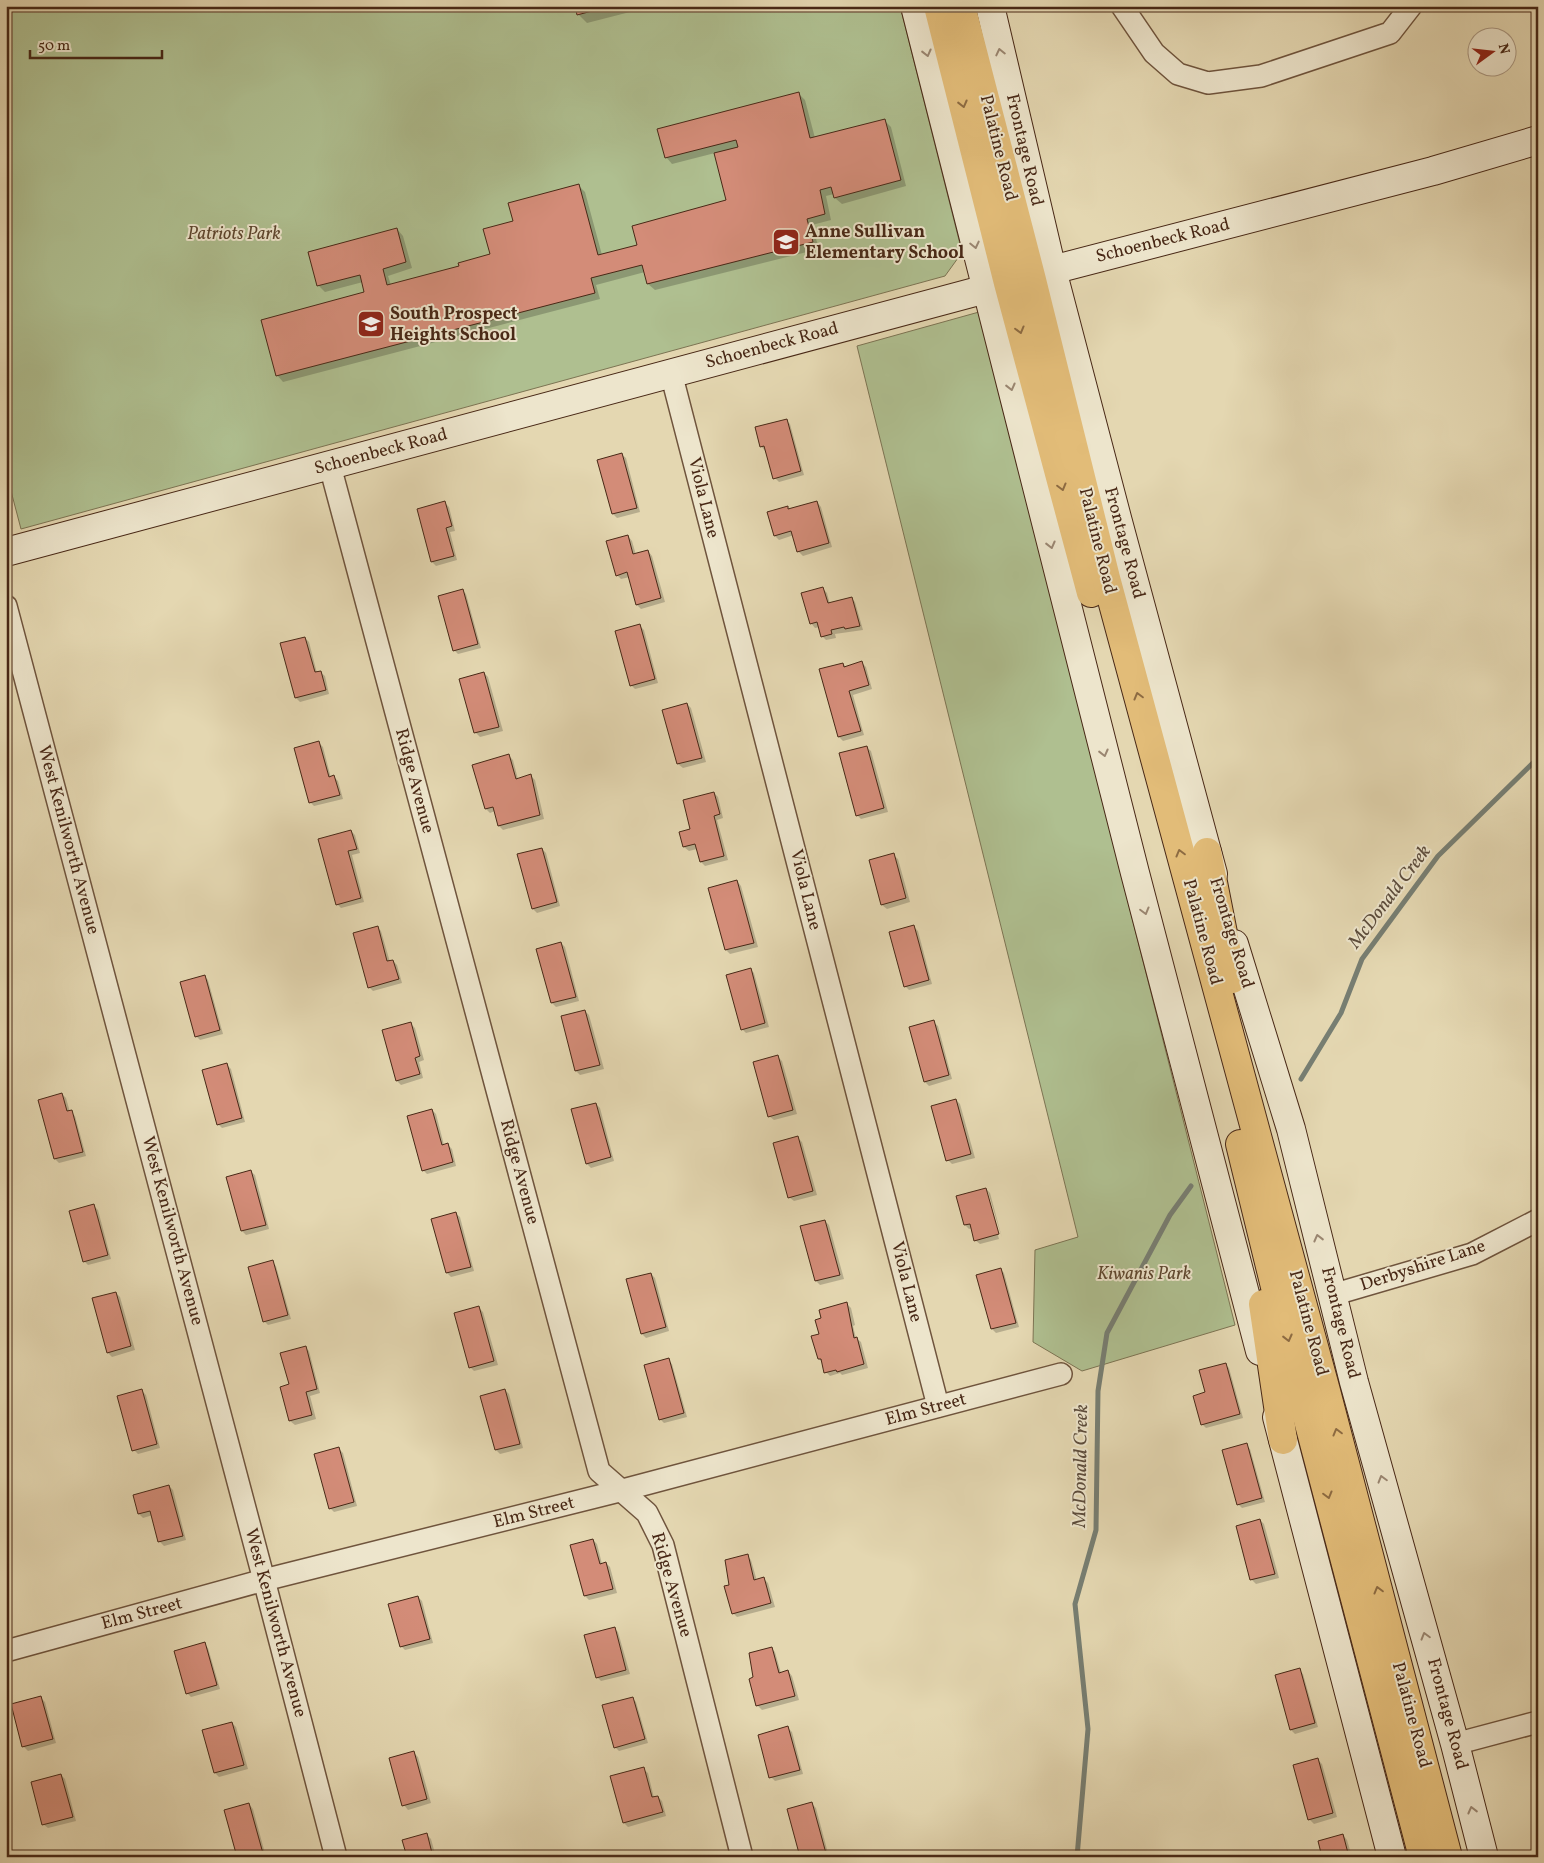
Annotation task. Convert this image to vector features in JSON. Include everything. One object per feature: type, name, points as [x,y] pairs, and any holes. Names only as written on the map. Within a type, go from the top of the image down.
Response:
[{"type":"highway","name":"Palatine Road","points":[[938,6],[1106,578],[1278,1211],[1448,1857]]},
{"type":"highway","name":"Palatine Road","points":[[961,6],[1019,279],[1239,1139],[1304,1405],[1423,1857]]},
{"type":"highway","points":[[1207,852],[1278,1211]]},
{"type":"highway","points":[[1239,1139],[1283,1440]]},
{"type":"street","name":"Frontage Road","points":[[915,6],[1019,279],[1207,852],[1291,1129],[1354,1382],[1455,1744],[1484,1857]]},
{"type":"street","name":"Frontage Road","points":[[990,6],[1019,279],[1135,873],[1392,1857]]},
{"type":"street","points":[[1122,6],[1154,53],[1178,74],[1208,82],[1260,76],[1390,32],[1411,6]]},
{"type":"street","name":"Schoenbeck Road","points":[[6,552],[1019,279],[1433,171],[1538,140]]},
{"type":"street","name":"Viola Lane","points":[[671,373],[938,1406]]},
{"type":"street","name":"Ridge Avenue","points":[[330,466],[599,1471],[623,1490],[647,1513],[663,1545],[742,1857]]},
{"type":"street","name":"West Kenilworth Avenue","points":[[6,606],[336,1857]]},
{"type":"street","name":"Derbyshire Lane","points":[[1332,1295],[1472,1254],[1538,1220]]},
{"type":"street","name":"Elm Street","points":[[6,1651],[264,1580],[623,1490],[1062,1374]]},
{"type":"street","points":[[1455,1744],[1538,1722]]},
{"type":"green space","name":"Patriots Park","points":[[6,6],[900,6],[960,244],[958,258],[945,276],[21,529],[6,472]]},
{"type":"green space","name":"Kiwanis Park","points":[[979,312],[1235,1325],[1082,1371],[1033,1342],[1035,1250],[1078,1237],[857,346]]},
{"type":"building","points":[[575,6],[611,6],[577,15]]},
{"type":"building","points":[[799,92],[810,138],[885,119],[901,180],[834,198],[831,187],[820,190],[825,214],[807,219],[813,242],[647,284],[642,265],[591,278],[595,293],[276,376],[261,320],[364,292],[360,275],[317,286],[308,252],[397,228],[406,262],[383,269],[387,285],[459,266],[458,263],[490,254],[483,229],[513,221],[508,203],[579,184],[598,255],[637,245],[632,226],[726,200],[714,153],[738,147],[736,140],[665,158],[657,129]]},
{"type":"building","points":[[787,419],[801,471],[773,479],[764,446],[760,447],[755,427]]},
{"type":"building","points":[[622,453],[637,508],[612,514],[597,460]]},
{"type":"building","points":[[445,501],[452,526],[446,528],[454,556],[431,562],[417,509]]},
{"type":"building","points":[[817,501],[829,543],[797,552],[791,531],[774,536],[767,512],[788,506],[788,509]]},
{"type":"building","points":[[628,535],[633,554],[648,550],[661,598],[636,605],[627,572],[616,576],[606,541]]},
{"type":"building","points":[[823,587],[828,603],[852,597],[860,626],[831,630],[832,634],[821,637],[817,622],[810,624],[801,593]]},
{"type":"building","points":[[463,589],[478,644],[453,651],[438,596]]},
{"type":"building","points":[[640,624],[655,679],[630,686],[615,631]]},
{"type":"building","points":[[305,637],[315,672],[321,671],[326,690],[295,698],[280,643]]},
{"type":"building","points":[[862,661],[869,685],[849,691],[861,731],[838,737],[819,669],[843,663],[844,667]]},
{"type":"building","points":[[484,672],[499,727],[474,733],[459,679]]},
{"type":"building","points":[[687,703],[702,758],[677,764],[662,710]]},
{"type":"building","points":[[319,741],[329,777],[334,775],[340,795],[309,803],[294,748]]},
{"type":"building","points":[[867,746],[884,808],[856,816],[839,753]]},
{"type":"building","points":[[509,754],[516,779],[531,774],[540,815],[498,826],[493,807],[485,809],[472,765]]},
{"type":"building","points":[[714,792],[720,814],[714,816],[724,856],[700,862],[695,844],[683,847],[679,832],[690,829],[683,800]]},
{"type":"building","points":[[351,830],[357,849],[348,851],[361,898],[336,905],[318,839]]},
{"type":"building","points":[[542,848],[557,902],[532,909],[517,854]]},
{"type":"building","points":[[894,853],[906,898],[881,905],[869,860]]},
{"type":"building","points":[[737,880],[754,943],[725,950],[708,888]]},
{"type":"building","points":[[914,925],[929,980],[904,987],[889,932]]},
{"type":"building","points":[[378,926],[387,961],[393,960],[399,979],[368,988],[353,933]]},
{"type":"building","points":[[561,942],[576,997],[551,1003],[536,949]]},
{"type":"building","points":[[751,968],[765,1023],[741,1030],[726,975]]},
{"type":"building","points":[[205,975],[220,1030],[195,1037],[180,982]]},
{"type":"building","points":[[585,1010],[600,1065],[575,1071],[561,1016]]},
{"type":"building","points":[[934,1020],[949,1075],[924,1082],[909,1027]]},
{"type":"building","points":[[411,1022],[420,1056],[415,1058],[420,1074],[396,1081],[382,1030]]},
{"type":"building","points":[[778,1055],[793,1110],[768,1117],[753,1062]]},
{"type":"building","points":[[227,1063],[242,1118],[217,1125],[202,1070]]},
{"type":"building","points":[[62,1093],[67,1111],[72,1110],[83,1152],[54,1159],[38,1100]]},
{"type":"building","points":[[956,1099],[971,1154],[946,1161],[931,1106]]},
{"type":"building","points":[[596,1103],[611,1157],[586,1164],[571,1109]]},
{"type":"building","points":[[432,1109],[442,1145],[448,1143],[453,1162],[422,1171],[407,1116]]},
{"type":"building","points":[[798,1136],[813,1191],[788,1198],[773,1143]]},
{"type":"building","points":[[251,1170],[266,1225],[241,1231],[226,1177]]},
{"type":"building","points":[[986,1188],[999,1234],[974,1241],[970,1224],[964,1225],[956,1196]]},
{"type":"building","points":[[94,1204],[108,1255],[83,1262],[69,1211]]},
{"type":"building","points":[[456,1212],[471,1267],[446,1273],[431,1219]]},
{"type":"building","points":[[825,1220],[840,1275],[815,1281],[800,1226]]},
{"type":"building","points":[[273,1260],[288,1315],[263,1322],[248,1267]]},
{"type":"building","points":[[1001,1268],[1016,1323],[991,1329],[976,1275]]},
{"type":"building","points":[[651,1273],[666,1327],[641,1334],[626,1279]]},
{"type":"building","points":[[116,1292],[131,1346],[107,1353],[92,1298]]},
{"type":"building","points":[[847,1302],[854,1338],[857,1337],[864,1364],[837,1372],[836,1370],[824,1373],[821,1359],[818,1359],[811,1336],[819,1334],[815,1320],[821,1318],[819,1310]]},
{"type":"building","points":[[479,1306],[494,1361],[469,1368],[454,1313]]},
{"type":"building","points":[[306,1346],[317,1389],[306,1392],[312,1415],[289,1421],[280,1387],[289,1384],[280,1353]]},
{"type":"building","points":[[669,1358],[684,1413],[659,1420],[644,1365]]},
{"type":"building","points":[[1226,1363],[1240,1414],[1201,1425],[1193,1396],[1205,1392],[1199,1370]]},
{"type":"building","points":[[142,1389],[157,1444],[132,1451],[117,1396]]},
{"type":"building","points":[[505,1389],[520,1444],[495,1450],[480,1396]]},
{"type":"building","points":[[1247,1443],[1262,1498],[1237,1505],[1222,1450]]},
{"type":"building","points":[[339,1447],[354,1502],[329,1509],[314,1454]]},
{"type":"building","points":[[169,1485],[183,1536],[158,1542],[150,1511],[138,1514],[133,1495]]},
{"type":"building","points":[[1260,1519],[1275,1574],[1250,1580],[1236,1526]]},
{"type":"building","points":[[593,1539],[600,1564],[606,1562],[613,1589],[584,1596],[570,1545]]},
{"type":"building","points":[[748,1554],[754,1580],[764,1577],[771,1603],[732,1614],[724,1586],[729,1585],[725,1560]]},
{"type":"building","points":[[418,1596],[430,1639],[400,1647],[388,1604]]},
{"type":"building","points":[[615,1627],[626,1670],[596,1678],[584,1635]]},
{"type":"building","points":[[205,1642],[217,1685],[186,1694],[174,1651]]},
{"type":"building","points":[[772,1647],[779,1673],[788,1670],[795,1696],[756,1706],[749,1679],[753,1677],[749,1653]]},
{"type":"building","points":[[1300,1668],[1315,1723],[1290,1730],[1275,1675]]},
{"type":"building","points":[[41,1696],[53,1739],[22,1747],[11,1704]]},
{"type":"building","points":[[633,1697],[645,1739],[614,1748],[602,1705]]},
{"type":"building","points":[[232,1722],[244,1765],[214,1773],[202,1730]]},
{"type":"building","points":[[788,1726],[800,1770],[769,1778],[758,1735]]},
{"type":"building","points":[[414,1751],[427,1799],[402,1806],[389,1758]]},
{"type":"building","points":[[1318,1758],[1333,1813],[1308,1820],[1293,1765]]},
{"type":"building","points":[[644,1767],[652,1797],[658,1796],[663,1812],[623,1823],[610,1776]]},
{"type":"building","points":[[61,1774],[73,1817],[42,1825],[31,1782]]},
{"type":"building","points":[[812,1802],[827,1857],[800,1857],[787,1809]]},
{"type":"building","points":[[249,1803],[264,1857],[237,1857],[224,1810]]},
{"type":"building","points":[[427,1833],[432,1853],[427,1854],[428,1857],[407,1857],[402,1840]]},
{"type":"building","points":[[1343,1834],[1349,1857],[1322,1857],[1318,1841]]},
{"type":"waterway","name":"McDonald Creek","points":[[1301,1079],[1341,1013],[1362,959],[1404,902],[1438,856],[1538,758]]},
{"type":"waterway","name":"McDonald Creek","points":[[1077,1857],[1088,1729],[1075,1604],[1096,1530],[1098,1391],[1107,1333],[1170,1215],[1191,1186]]},
{"type":"place","name":"Anne Sullivan Elementary School","points":[[786,242]]},
{"type":"place","name":"South Prospect Heights School","points":[[371,324]]}]
